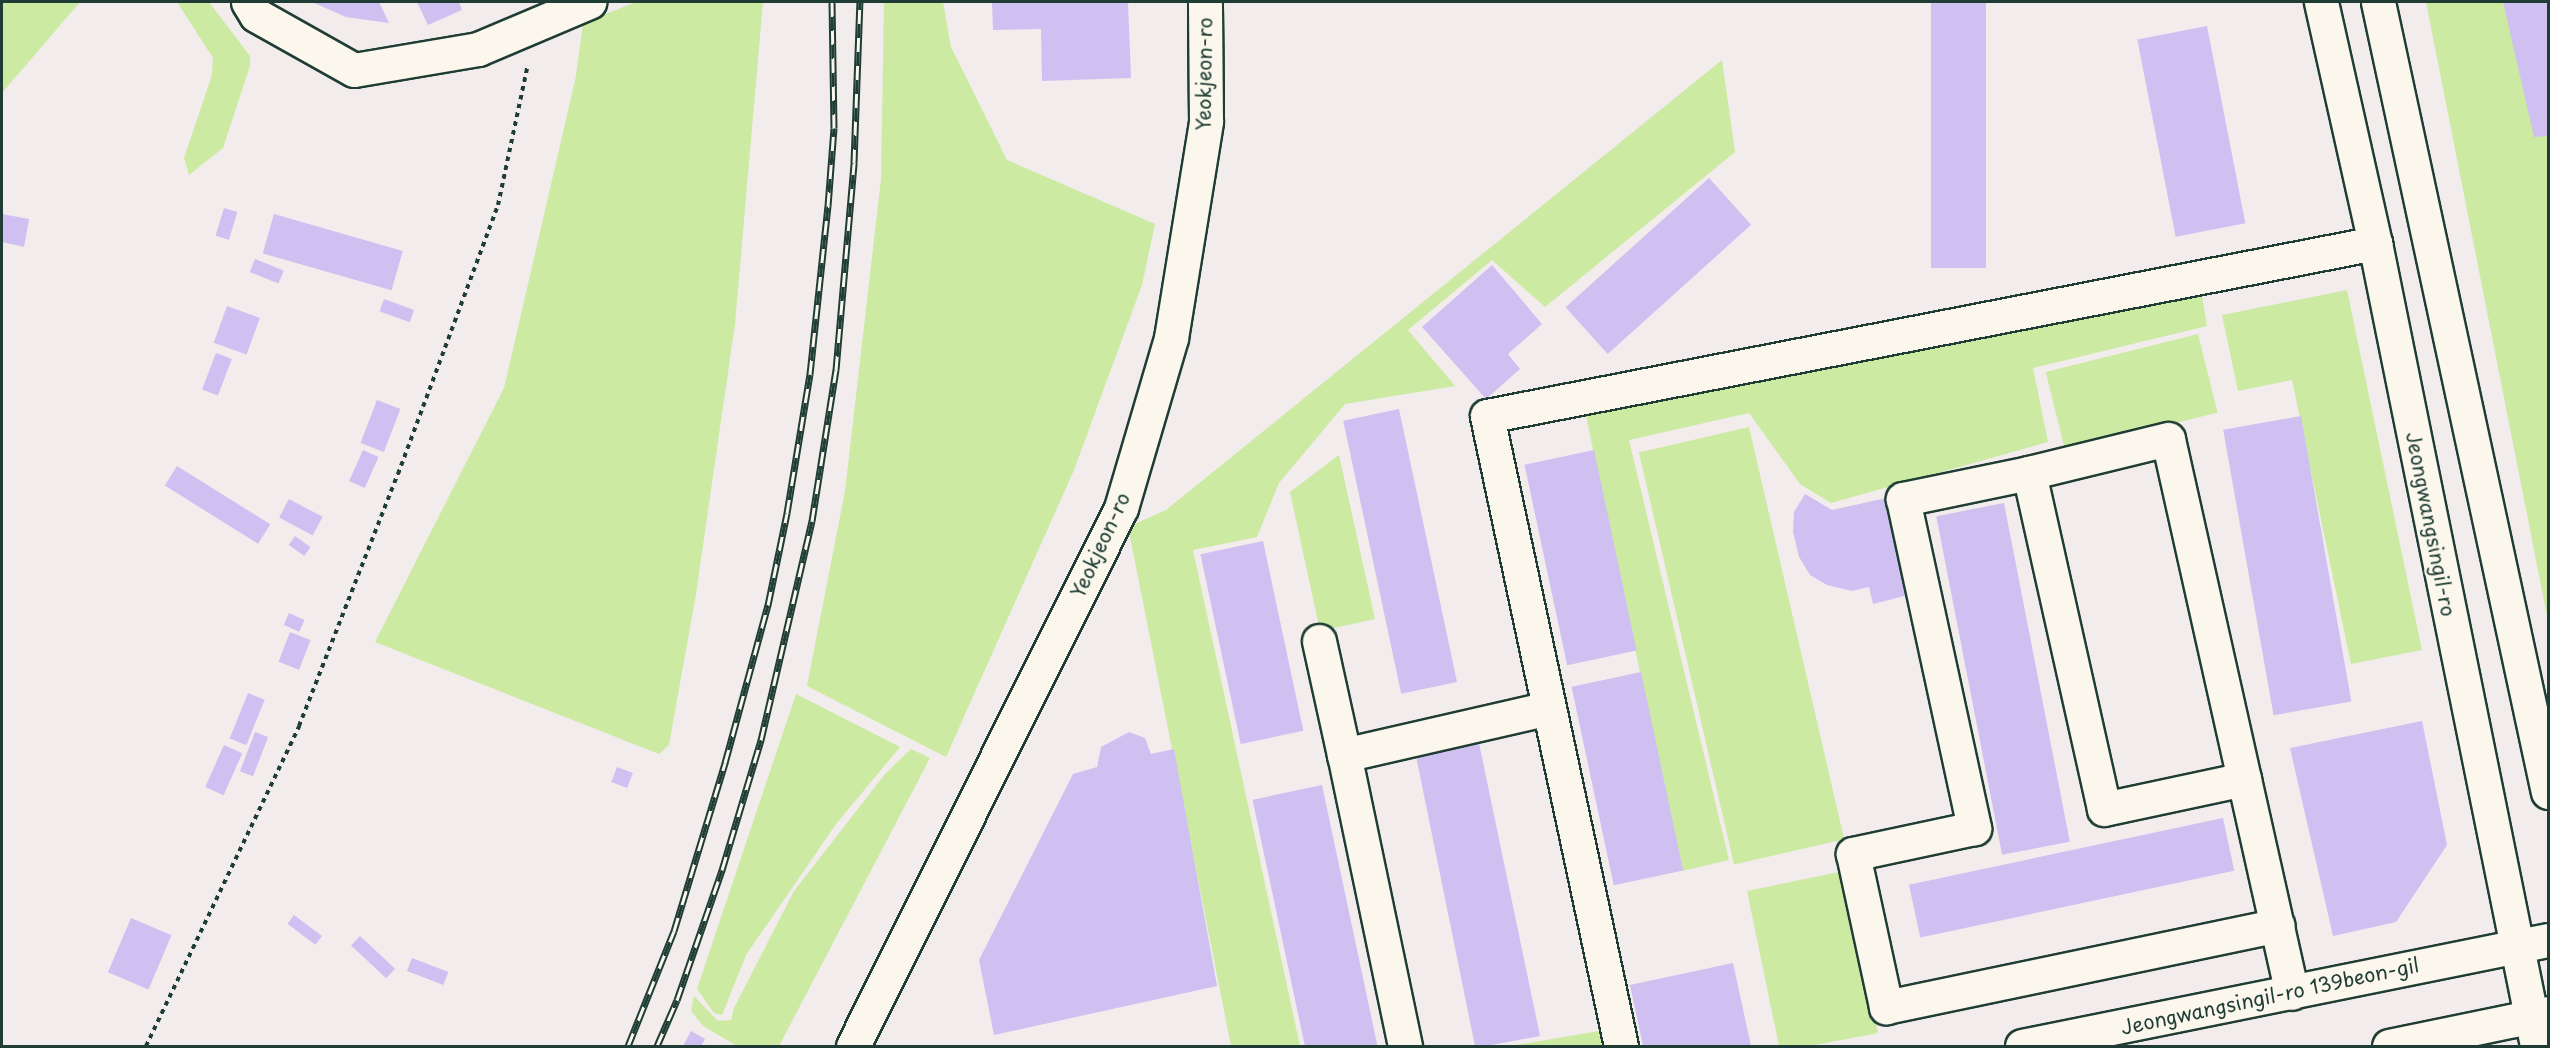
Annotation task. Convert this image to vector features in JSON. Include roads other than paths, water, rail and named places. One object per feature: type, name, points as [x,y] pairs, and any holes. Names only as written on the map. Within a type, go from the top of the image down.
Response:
[{"type":"street","points":[[248,2],[256,15],[354,70],[478,49],[589,2]]},
{"type":"street","name":"Yeokjeon-ro","points":[[853,1047],[1121,508],[1171,338],[1206,121],[1205,2]]},
{"type":"street","name":"Jeongwangsingil-ro","points":[[2321,2],[2533,943],[2539,1025]]},
{"type":"street","points":[[2378,2],[2548,792]]},
{"type":"street","points":[[1622,1047],[1487,416],[2375,243]]},
{"type":"street","points":[[2277,925],[1886,1007],[1853,854],[1974,828],[1903,499],[2029,473],[2168,439],[2277,925],[2292,993]]},
{"type":"street","points":[[2029,473],[2104,809],[2244,778]]},
{"type":"street","points":[[1319,641],[1405,1047]]},
{"type":"street","points":[[1344,755],[1549,708]]},
{"type":"street","name":"Jeongwangsingil-ro 139beon-gil","points":[[2022,1047],[2533,943]]},
{"type":"street","points":[[2389,1047],[2539,1025]]},
{"type":"railway","points":[[628,1046],[674,931],[725,763],[768,605],[787,513],[810,374],[828,206],[834,128],[832,2]]},
{"type":"railway","points":[[657,1046],[677,1000],[722,870],[761,740],[812,521],[836,370],[854,163],[860,2]]}]
